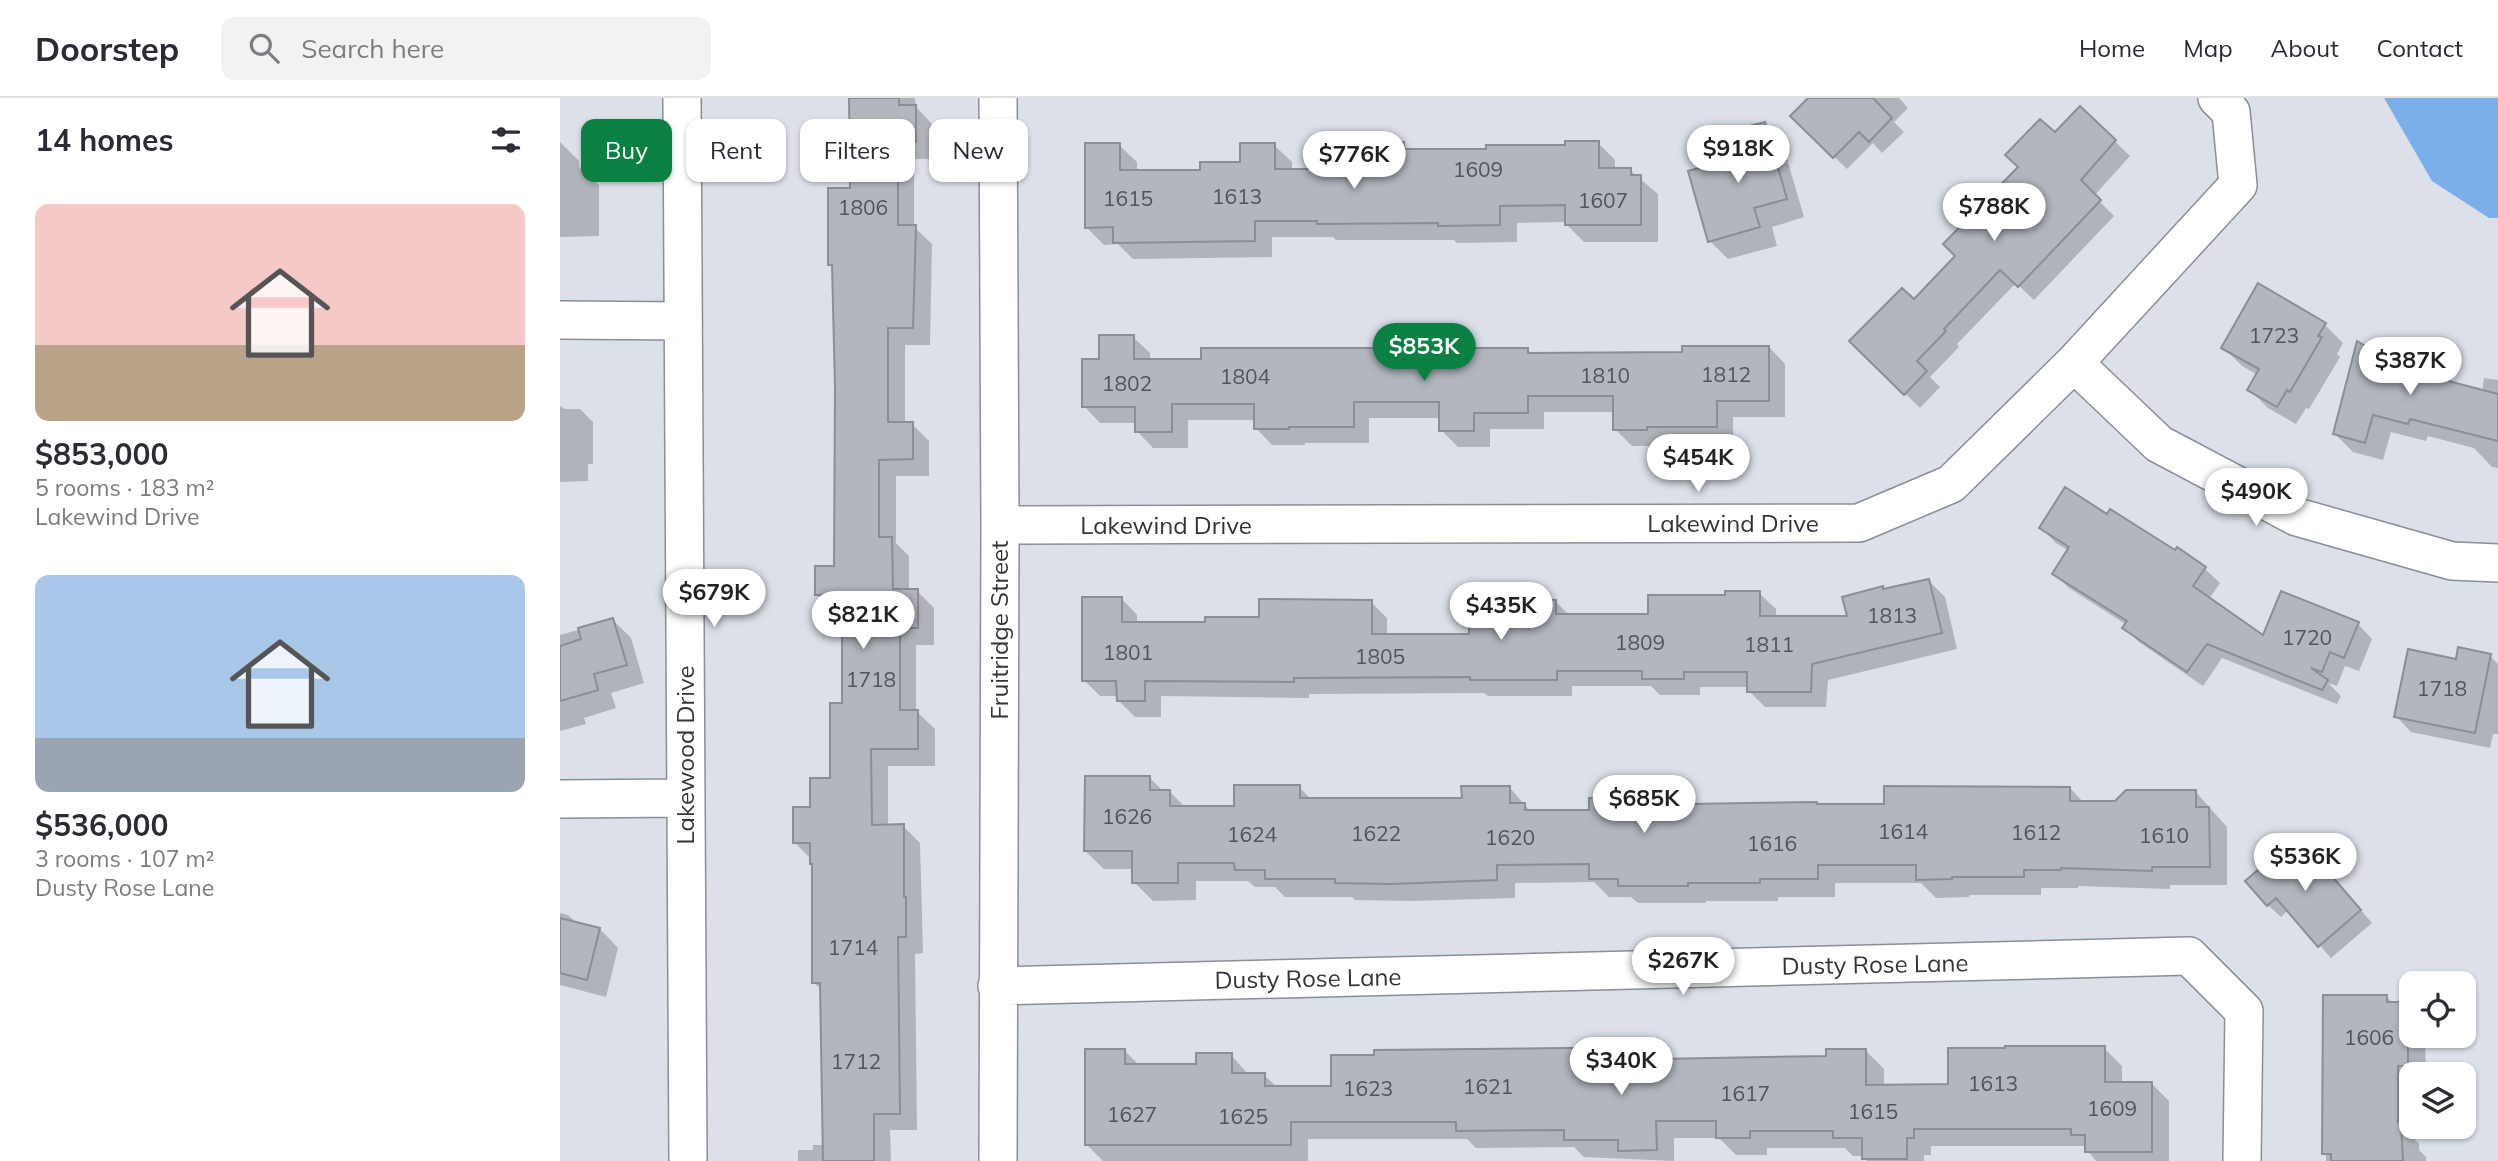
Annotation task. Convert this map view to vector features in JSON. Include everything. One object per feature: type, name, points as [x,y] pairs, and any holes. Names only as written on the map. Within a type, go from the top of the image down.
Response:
[{"type":"street","name":"Lakewood Drive","points":[[682,98],[688,1161]]},
{"type":"street","name":"Fruitridge Street","points":[[998,98],[998,1161]]},
{"type":"street","name":"Lakewind Drive","points":[[1000,525],[1859,523],[1951,484],[2074,363],[2238,185],[2231,112],[2217,98]]},
{"type":"street","points":[[560,320],[683,321]]},
{"type":"street","points":[[2074,363],[2159,444],[2297,517],[2452,561],[2498,563]]},
{"type":"street","points":[[560,799],[686,798]]},
{"type":"street","name":"Dusty Rose Lane","points":[[997,986],[2189,956],[2244,1011],[2242,1161]]},
{"type":"water","points":[[2384,98],[2498,98],[2498,218],[2489,218],[2432,181]]},
{"type":"building","points":[[849,98],[899,98],[899,105],[916,105],[916,142],[915,119],[849,119]]},
{"type":"building","points":[[1808,98],[1873,98],[1892,118],[1869,142],[1859,132],[1833,158],[1790,116]]},
{"type":"building","points":[[2080,106],[2116,140],[2081,180],[2101,200],[2018,287],[2000,270],[1917,361],[1927,371],[1904,395],[1849,341],[1902,288],[1914,299],[1955,256],[1943,244],[2018,167],[2005,155],[2040,119],[2055,132]]},
{"type":"building","points":[[1765,122],[1787,199],[1754,208],[1760,227],[1708,242],[1688,171],[1738,157],[1730,131]]},
{"type":"building","points":[[1565,141],[1599,141],[1599,168],[1631,168],[1631,175],[1641,175],[1641,225],[1565,225],[1565,205],[1500,206],[1500,225],[1255,221],[1255,241],[1113,243],[1113,227],[1085,228],[1085,143],[1120,143],[1120,170],[1200,170],[1200,162],[1240,162],[1240,143],[1275,143],[1275,169],[1369,169],[1369,142],[1404,142],[1404,149],[1486,149],[1486,145],[1565,145]]},
{"type":"building","points":[[850,182],[898,182],[898,225],[916,225],[913,328],[888,328],[888,422],[913,422],[913,459],[879,460],[879,537],[892,537],[893,589],[918,589],[918,628],[900,628],[900,710],[918,710],[918,749],[871,749],[872,825],[904,824],[906,937],[898,937],[900,1114],[874,1114],[874,1161],[823,1161],[820,983],[812,983],[812,864],[810,843],[793,843],[793,807],[810,807],[810,778],[830,778],[830,703],[842,703],[842,628],[835,628],[835,595],[815,595],[815,566],[834,566],[835,387],[832,265],[828,265],[828,188],[850,188]]},
{"type":"building","points":[[2258,283],[2326,323],[2318,336],[2322,337],[2290,392],[2287,390],[2277,407],[2247,390],[2259,369],[2221,348]]},
{"type":"building","points":[[1099,335],[1134,335],[1134,359],[1201,359],[1201,348],[1528,348],[1528,353],[1682,352],[1682,346],[1769,346],[1769,401],[1717,401],[1717,427],[1613,430],[1613,396],[1528,396],[1528,413],[1474,413],[1474,431],[1439,431],[1439,402],[1354,402],[1354,427],[1289,429],[1254,429],[1254,404],[1172,404],[1172,432],[1135,432],[1135,407],[1082,407],[1082,359],[1099,359]]},
{"type":"building","points":[[2357,341],[2381,355],[2384,343],[2423,353],[2418,373],[2498,394],[2498,441],[2410,419],[2408,424],[2373,415],[2365,443],[2333,434]]},
{"type":"building","points":[[2065,487],[2107,514],[2110,509],[2175,550],[2177,547],[2206,567],[2193,586],[2263,635],[2281,591],[2359,622],[2344,658],[2330,652],[2322,672],[2311,668],[2328,680],[2322,690],[2207,644],[2187,672],[2122,628],[2127,621],[2052,574],[2069,547],[2039,528]]},
{"type":"building","points":[[1929,579],[1942,633],[1812,664],[1811,692],[1747,692],[1747,672],[1684,672],[1684,679],[1642,679],[1642,671],[1557,671],[1557,680],[1470,680],[1470,677],[1294,678],[1294,682],[1145,681],[1145,701],[1117,701],[1116,681],[1082,681],[1082,597],[1122,597],[1122,622],[1205,622],[1205,617],[1259,617],[1259,599],[1372,600],[1372,634],[1469,634],[1469,625],[1521,625],[1521,600],[1556,600],[1556,614],[1648,614],[1648,595],[1725,595],[1725,591],[1760,591],[1760,616],[1847,616],[1842,597],[1883,586],[1883,589]]},
{"type":"building","points":[[613,618],[627,665],[594,674],[598,690],[560,701],[560,646],[581,639],[578,628]]},
{"type":"building","points":[[2458,647],[2491,654],[2475,733],[2394,717],[2408,649],[2456,659]]},
{"type":"building","points":[[1085,776],[1150,776],[1150,790],[1170,790],[1170,806],[1234,806],[1234,785],[1300,785],[1300,798],[1462,798],[1461,786],[1510,786],[1510,803],[1525,803],[1525,810],[1589,810],[1589,798],[1688,798],[1688,804],[1884,804],[1884,786],[2070,787],[2070,801],[2115,801],[2126,790],[2196,790],[2196,807],[2209,807],[2210,867],[2152,867],[2152,871],[2061,868],[2024,870],[2024,877],[1916,880],[1916,865],[1818,865],[1818,879],[1760,879],[1760,883],[1688,883],[1688,886],[1618,886],[1618,879],[1589,879],[1589,864],[1497,865],[1497,880],[1391,884],[1335,883],[1335,879],[1265,879],[1265,870],[1235,870],[1234,863],[1178,863],[1178,883],[1132,883],[1132,851],[1084,851]]},
{"type":"building","points":[[2290,842],[2305,860],[2313,854],[2361,910],[2318,947],[2276,898],[2267,906],[2245,881]]},
{"type":"building","points":[[560,918],[600,928],[587,980],[560,973]]},
{"type":"building","points":[[2323,995],[2387,995],[2387,1002],[2399,1002],[2399,1048],[2408,1048],[2408,1062],[2399,1062],[2398,1066],[2398,1122],[2403,1161],[2331,1161],[2331,1154],[2322,1154]]},
{"type":"building","points":[[2105,1046],[2105,1082],[2152,1082],[2152,1152],[2085,1152],[2085,1135],[2071,1135],[2071,1129],[1914,1129],[1914,1138],[1907,1138],[1907,1159],[1862,1159],[1862,1138],[1833,1138],[1833,1131],[1750,1131],[1750,1138],[1716,1138],[1716,1121],[1656,1121],[1657,1150],[1618,1151],[1618,1140],[1564,1140],[1564,1130],[1456,1131],[1456,1122],[1291,1122],[1291,1145],[1085,1145],[1085,1049],[1125,1049],[1125,1064],[1196,1064],[1196,1053],[1232,1053],[1232,1073],[1265,1073],[1265,1086],[1331,1086],[1331,1055],[1374,1055],[1374,1050],[1598,1048],[1598,1053],[1656,1055],[1656,1059],[1826,1056],[1826,1049],[1866,1049],[1866,1085],[1948,1084],[1948,1048]]}]
